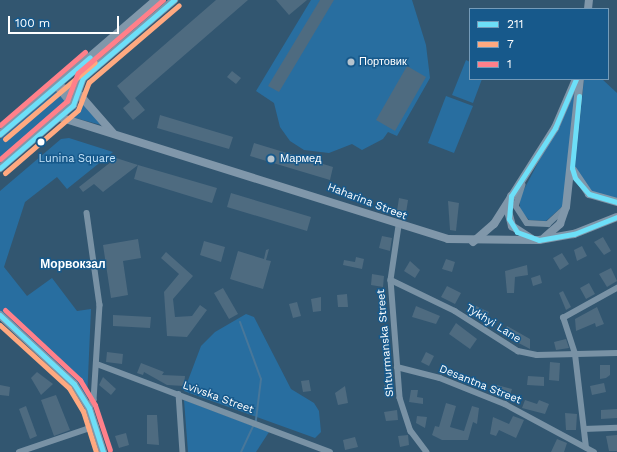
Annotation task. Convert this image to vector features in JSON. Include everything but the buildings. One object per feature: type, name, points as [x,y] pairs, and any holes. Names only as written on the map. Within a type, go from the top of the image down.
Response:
[{"type":"street","points":[[0,134],[156,0]]},
{"type":"street","points":[[0,168],[73,105],[83,78],[174,0]]},
{"type":"street","points":[[473,242],[489,230],[536,158],[564,111],[576,80]]},
{"type":"street","points":[[511,196],[508,211],[512,226],[524,236],[539,240],[560,224],[566,207],[572,168],[580,80]]},
{"type":"street","points":[[57,86],[78,93],[113,134]]},
{"type":"street","points":[[57,86],[73,105]]},
{"type":"street","name":"Haharina Street","points":[[59,117],[324,197],[399,226],[473,242],[539,240],[574,234],[617,217]]},
{"type":"street","points":[[536,158],[518,196],[520,216],[527,223],[543,226],[566,207]]},
{"type":"street","points":[[572,168],[589,194],[617,202]]},
{"type":"street","points":[[87,213],[100,305],[94,400],[89,408]]},
{"type":"street","name":"Shturmanska Street","points":[[399,226],[390,280],[397,366],[404,415],[427,452]]},
{"type":"street","name":"Tykhyi Lane","points":[[390,280],[450,309],[518,351],[537,355],[617,353]]},
{"type":"street","points":[[586,448],[575,354],[563,318],[617,288]]},
{"type":"street","points":[[0,315],[64,373],[89,408],[96,426],[103,452]]},
{"type":"street","name":"Lvivska Street","points":[[97,364],[268,427],[318,449],[330,452]]},
{"type":"street","name":"Desantna Street","points":[[397,366],[440,378],[505,404],[594,452]]},
{"type":"street","points":[[178,394],[183,452]]},
{"type":"street","points":[[19,452],[96,426]]},
{"type":"street","points":[[584,429],[617,428]]},
{"type":"green space","points":[[162,0],[167,0],[80,75],[79,73]]},
{"type":"green space","name":"Портовик","points":[[311,0],[412,0],[426,45],[430,78],[397,136],[388,132],[383,139],[362,150],[352,144],[329,153],[304,150],[290,141],[280,127],[274,103],[256,91]]},
{"type":"green space","points":[[466,60],[469,62],[469,80],[482,80],[473,103],[452,95]]},
{"type":"green space","points":[[584,80],[603,80],[617,93],[617,198],[591,192],[575,167]]},
{"type":"green space","points":[[56,91],[68,105],[0,163],[0,139]]},
{"type":"green space","points":[[575,92],[563,206],[546,221],[529,220],[520,210],[520,197]]},
{"type":"green space","points":[[446,96],[473,106],[454,153],[428,143]]},
{"type":"green space","points":[[82,103],[101,125],[68,116]]},
{"type":"green space","name":"Lunina Square","points":[[69,138],[113,152],[67,189],[57,177],[25,202],[4,267],[27,296],[52,278],[77,311],[91,309],[87,400],[66,371],[0,311],[0,191],[61,139]]},
{"type":"green space","points":[[246,314],[254,317],[291,389],[314,403],[319,411],[321,432],[315,438],[184,391],[201,346],[215,332]]},
{"type":"green space","points":[[184,400],[269,432],[256,452],[188,452]]},
{"type":"waterway","points":[[240,322],[261,379],[256,420],[241,452]]},
{"type":"transit line","name":"1","points":[[0,159],[67,101],[78,73],[163,0]]},
{"type":"transit line","name":"211","points":[[0,168],[73,105],[83,78],[174,0]]},
{"type":"transit line","name":"7","points":[[5,173],[78,110],[89,82],[179,5]]},
{"type":"transit line","name":"1","points":[[0,125],[85,52]]},
{"type":"transit line","name":"211","points":[[0,134],[90,57]]},
{"type":"transit line","name":"7","points":[[5,139],[95,62]]},
{"type":"transit line","name":"211","points":[[576,80],[555,128],[511,196],[509,219],[517,232],[539,240],[574,234],[617,217]]},
{"type":"transit line","name":"211","points":[[579,96],[572,168],[575,178],[589,194],[617,202]]},
{"type":"transit line","name":"1","points":[[5,310],[80,380],[95,405],[110,450]]},
{"type":"transit line","name":"211","points":[[0,315],[74,384],[89,408],[103,452]]},
{"type":"transit line","name":"7","points":[[0,325],[69,388],[83,411],[96,452]]},
{"type":"place","name":"Портовик","points":[[351,62]]},
{"type":"place","name":"Мармед","points":[[271,159]]},
{"type":"district","name":"Морвокзал","points":[[73,265]]}]
